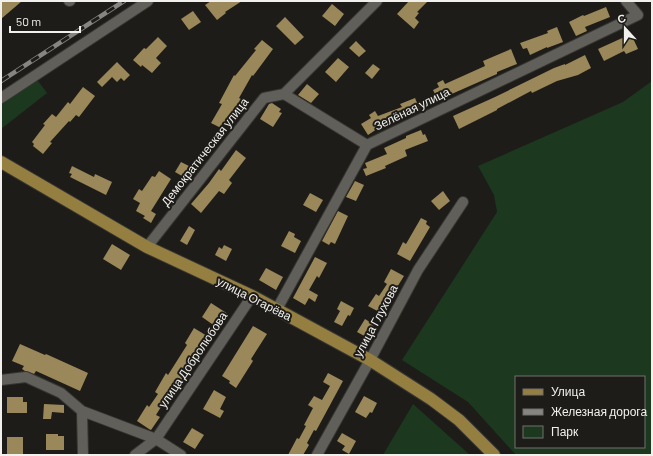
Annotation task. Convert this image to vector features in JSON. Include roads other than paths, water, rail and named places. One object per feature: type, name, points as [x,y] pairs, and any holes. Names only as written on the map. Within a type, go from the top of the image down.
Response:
[{"type":"main road","name":"улица Огарёва","points":[[1,162],[147,247],[252,296],[370,360],[431,399],[459,420],[494,455]]},
{"type":"street","points":[[1,98],[148,1]]},
{"type":"street","points":[[367,144],[284,94],[377,1]]},
{"type":"street","name":"Зелёная улица","points":[[276,309],[367,144],[638,15],[626,1]]},
{"type":"street","name":"Демократическая улица","points":[[147,247],[264,98],[284,94]]},
{"type":"street","name":"улица Глухова","points":[[317,455],[418,270],[463,202]]},
{"type":"street","name":"улица Добролюбова","points":[[135,455],[156,439],[252,296]]},
{"type":"street","points":[[1,380],[26,377],[61,393],[82,411],[156,439],[181,455]]},
{"type":"street","points":[[82,411],[83,455]]},
{"type":"railway","points":[[1,81],[124,1]]}]
